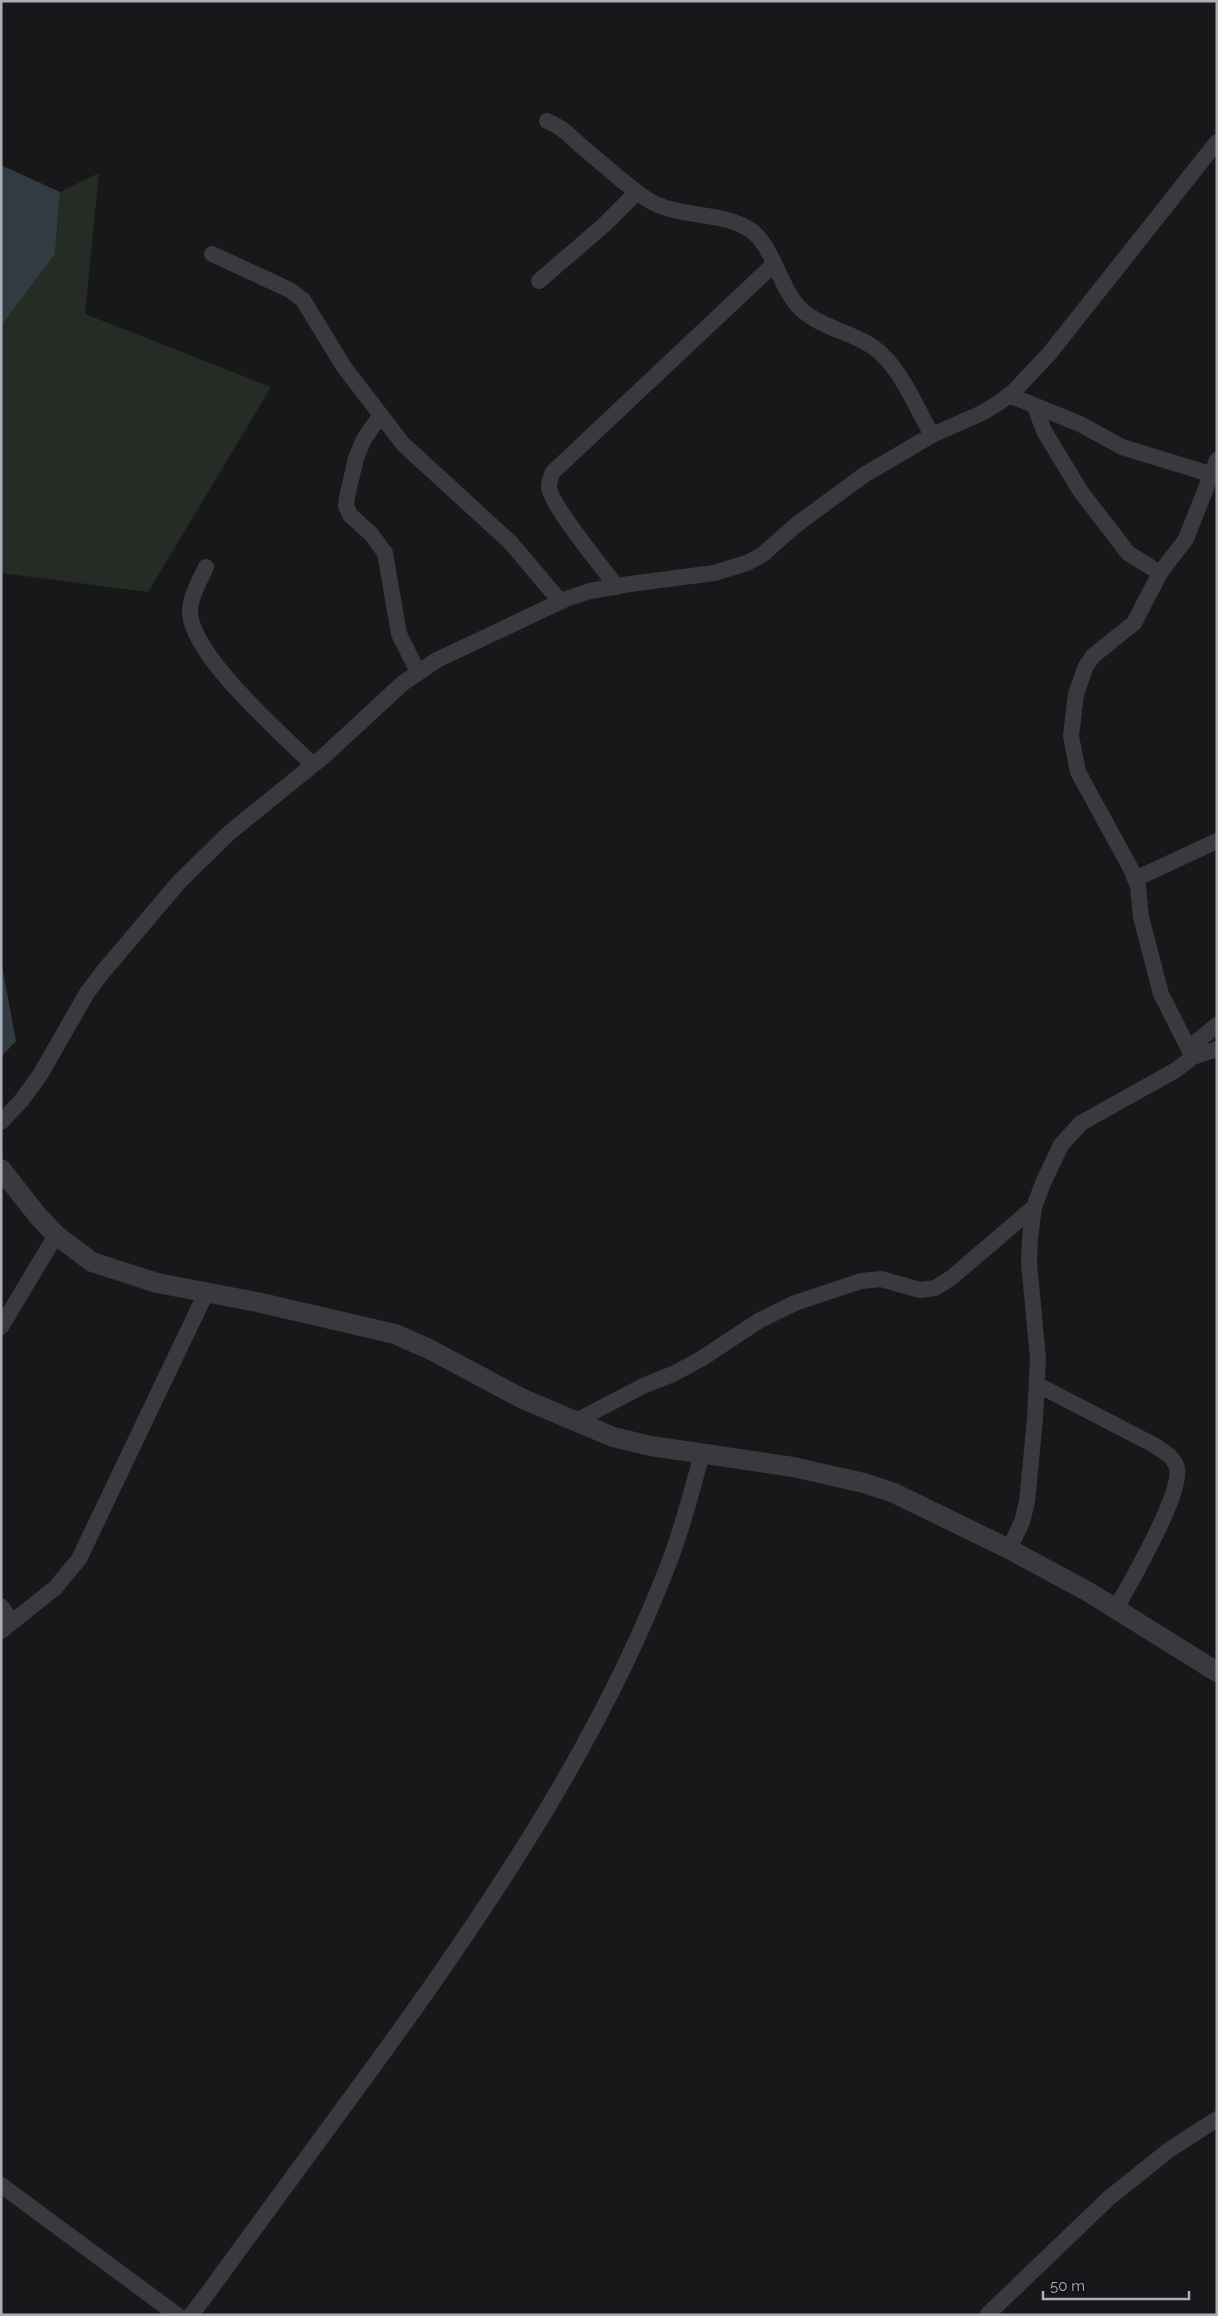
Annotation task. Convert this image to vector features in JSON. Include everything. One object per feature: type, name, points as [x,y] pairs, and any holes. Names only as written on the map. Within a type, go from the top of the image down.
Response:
[{"type":"street","points":[[547,121],[565,130],[637,192],[657,205],[670,210],[718,219],[751,230],[759,239],[774,264],[787,292],[798,306],[808,315],[873,347],[887,361],[932,435]]},
{"type":"street","points":[[1,1122],[31,1089],[88,993],[131,936],[196,863],[243,821],[313,765],[403,683],[418,672],[462,647],[560,601],[590,591],[714,573],[747,563],[762,555],[796,525],[856,480],[932,435],[982,413],[1009,395],[1049,354],[1217,142]]},
{"type":"street","points":[[540,281],[604,225],[637,192]]},
{"type":"street","points":[[212,254],[290,290],[303,300],[344,367],[380,416],[410,451],[510,542],[560,601]]},
{"type":"street","points":[[617,587],[569,524],[553,498],[549,486],[553,472],[774,264]]},
{"type":"street","points":[[1009,395],[1080,424],[1122,447],[1215,470],[1186,539],[1160,574],[1130,628],[1093,656],[1086,666],[1076,694],[1071,736],[1078,772],[1138,886],[1141,917],[1161,994],[1191,1052]]},
{"type":"street","points":[[1035,407],[1044,431],[1081,492],[1128,553],[1160,574]]},
{"type":"street","points":[[380,416],[364,439],[356,458],[346,506],[350,515],[371,534],[385,553],[399,634],[418,672]]},
{"type":"street","points":[[206,567],[193,599],[190,613],[198,638],[220,671],[313,765]]},
{"type":"street","points":[[1135,879],[1217,841]]},
{"type":"street","points":[[1010,1549],[1022,1522],[1027,1502],[1038,1385],[1038,1358],[1029,1263],[1034,1207],[1053,1159],[1061,1145],[1081,1123],[1176,1070],[1217,1025]]},
{"type":"street","points":[[1191,1052],[1217,1049]]},
{"type":"street","points":[[1,1169],[38,1216],[56,1235],[92,1262],[157,1283],[257,1302],[395,1334],[431,1350],[523,1399],[613,1437],[651,1446],[793,1467],[864,1483],[914,1502],[1010,1549],[1116,1609],[1217,1672]]},
{"type":"street","points":[[574,1422],[701,1359],[760,1320],[795,1303],[861,1281],[881,1278],[920,1290],[935,1288],[951,1278],[1034,1207]]},
{"type":"street","points":[[1,1327],[56,1235]]},
{"type":"street","points":[[1,1606],[6,1626],[55,1588],[79,1558],[206,1293]]},
{"type":"street","points":[[1038,1385],[1154,1445],[1171,1457],[1177,1469],[1173,1497],[1116,1609]]},
{"type":"street","points":[[199,2312],[460,1946],[581,1748],[636,1640],[670,1561],[686,1513],[702,1454]]},
{"type":"street","points":[[987,2315],[1109,2198],[1169,2150],[1217,2120]]},
{"type":"street","points":[[1,2185],[178,2315]]},
{"type":"shaded area","points":[[1,165],[60,192],[55,254],[1,326]]},
{"type":"shaded area","points":[[99,173],[85,314],[271,387],[148,592],[1,573],[1,326],[55,254],[60,192]]},
{"type":"shaded area","points":[[1,961],[16,1041],[1,1057]]}]
